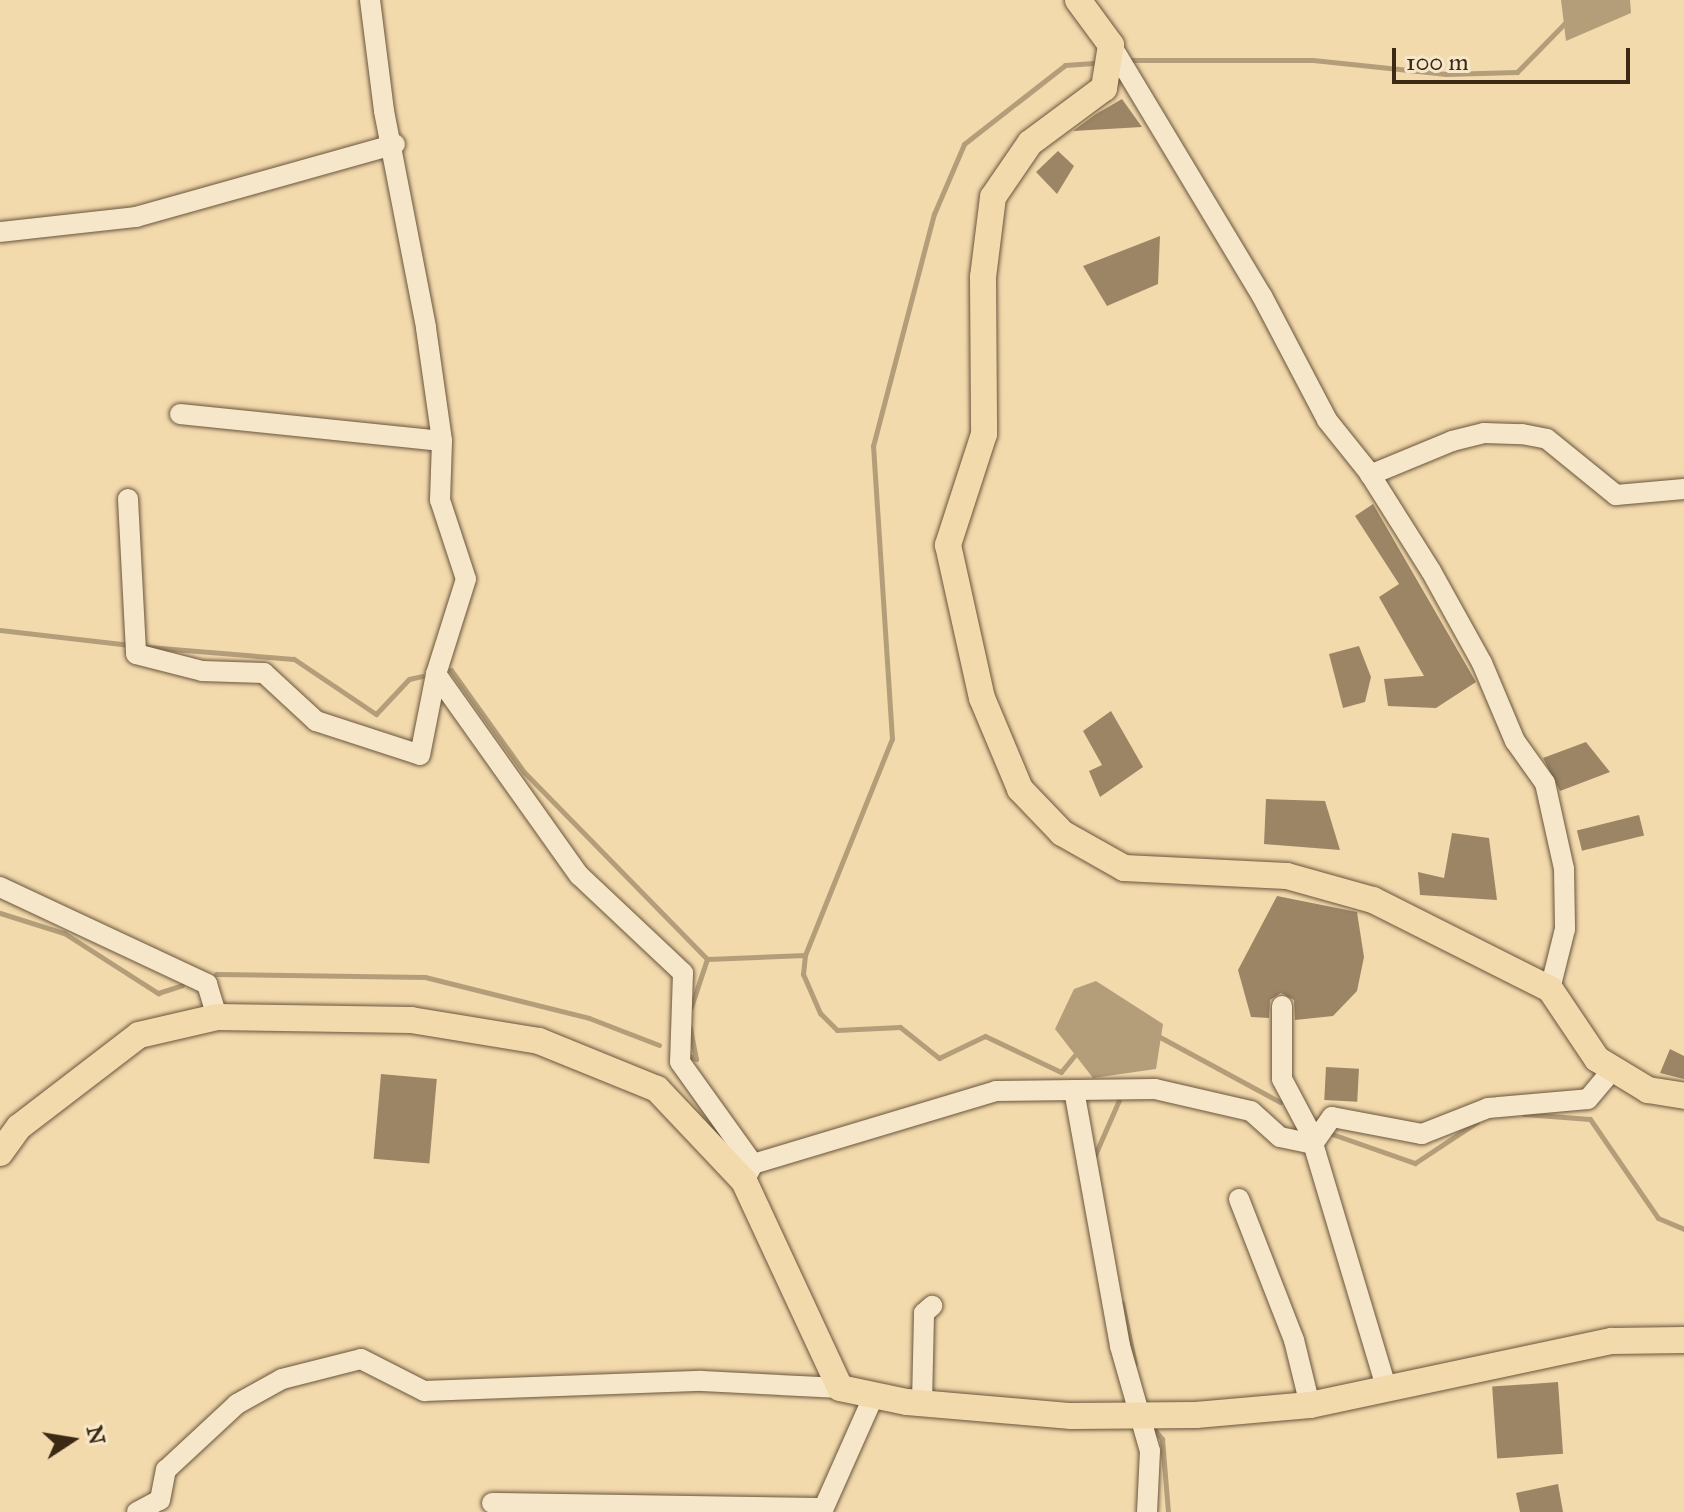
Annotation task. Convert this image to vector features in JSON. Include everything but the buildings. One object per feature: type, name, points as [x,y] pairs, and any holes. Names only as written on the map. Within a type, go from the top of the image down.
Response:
[{"type":"main road","points":[[1078,0],[1111,45],[1104,88],[1030,143],[993,197],[983,277],[984,434],[948,545],[982,698],[1020,789],[1062,833],[1124,868],[1287,876],[1373,900],[1550,989],[1597,1059],[1648,1090],[1684,1096]]},
{"type":"main road","points":[[0,1153],[19,1127],[139,1035],[217,1017],[411,1020],[539,1041],[657,1089],[749,1172],[840,1388],[922,1403],[1139,1416],[1310,1405],[1612,1341],[1684,1340]]},
{"type":"street","points":[[128,499],[135,644],[202,671],[264,673],[316,721],[420,755],[436,674],[466,579],[440,500],[442,441],[395,144],[384,111],[370,0]]},
{"type":"street","points":[[1111,45],[1262,296],[1327,420],[1370,475],[1482,663],[1515,741],[1545,783],[1565,884],[1565,929],[1550,989]]},
{"type":"street","points":[[0,232],[136,217],[395,144]]},
{"type":"street","points":[[180,414],[442,441]]},
{"type":"street","points":[[1370,475],[1452,441],[1484,433],[1522,434],[1547,439],[1616,495],[1684,489]]},
{"type":"street","points":[[436,674],[579,875],[683,973],[680,1062],[749,1172],[996,1091],[1155,1089],[1220,1100],[1251,1111],[1280,1137],[1313,1144]]},
{"type":"street","points":[[0,887],[207,984],[217,1017]]},
{"type":"street","points":[[1282,1006],[1282,1079],[1313,1144],[1387,1390]]},
{"type":"street","points":[[1313,1144],[1332,1117],[1422,1134],[1488,1108],[1588,1099],[1613,1069]]},
{"type":"street","points":[[1074,1090],[1085,1173],[1152,1469],[1147,1512]]},
{"type":"street","points":[[1239,1199],[1294,1340],[1310,1405]]},
{"type":"street","points":[[922,1403],[924,1313],[932,1306]]},
{"type":"street","points":[[137,1512],[160,1500],[166,1470],[237,1404],[282,1379],[361,1359],[424,1391],[702,1381],[840,1388]]},
{"type":"street","points":[[492,1503],[823,1510],[874,1395]]},
{"type":"shaded area","points":[[1561,0],[1630,0],[1631,13],[1566,41]]},
{"type":"shaded area","points":[[1096,981],[1163,1024],[1156,1069],[1093,1078],[1055,1029],[1074,989]]},
{"type":"waterway","points":[[1127,60],[1313,60],[1446,74],[1517,72],[1567,21]]},
{"type":"waterway","points":[[805,955],[892,739],[873,446],[934,214],[964,144],[1065,65],[1094,63]]},
{"type":"waterway","points":[[0,630],[130,645]]},
{"type":"waterway","points":[[148,647],[294,659],[376,714],[409,679],[422,676]]},
{"type":"waterway","points":[[451,670],[524,772],[707,959],[805,955],[803,974],[820,1013],[837,1030],[900,1027],[939,1058],[985,1036],[1061,1072],[1079,1050]]},
{"type":"waterway","points":[[0,913],[64,933],[158,993],[182,985]]},
{"type":"waterway","points":[[691,1007],[707,959]]},
{"type":"waterway","points":[[216,974],[425,977],[589,1018],[659,1045]]},
{"type":"waterway","points":[[687,1055],[696,1059],[690,1028]]},
{"type":"waterway","points":[[1158,1036],[1280,1102]]},
{"type":"waterway","points":[[1094,1157],[1119,1100]]},
{"type":"waterway","points":[[1524,1114],[1590,1119],[1658,1218],[1684,1229]]},
{"type":"waterway","points":[[1332,1134],[1415,1163],[1477,1122]]},
{"type":"waterway","points":[[1122,1303],[1135,1364]]},
{"type":"waterway","points":[[1154,1429],[1162,1439],[1168,1512]]}]
